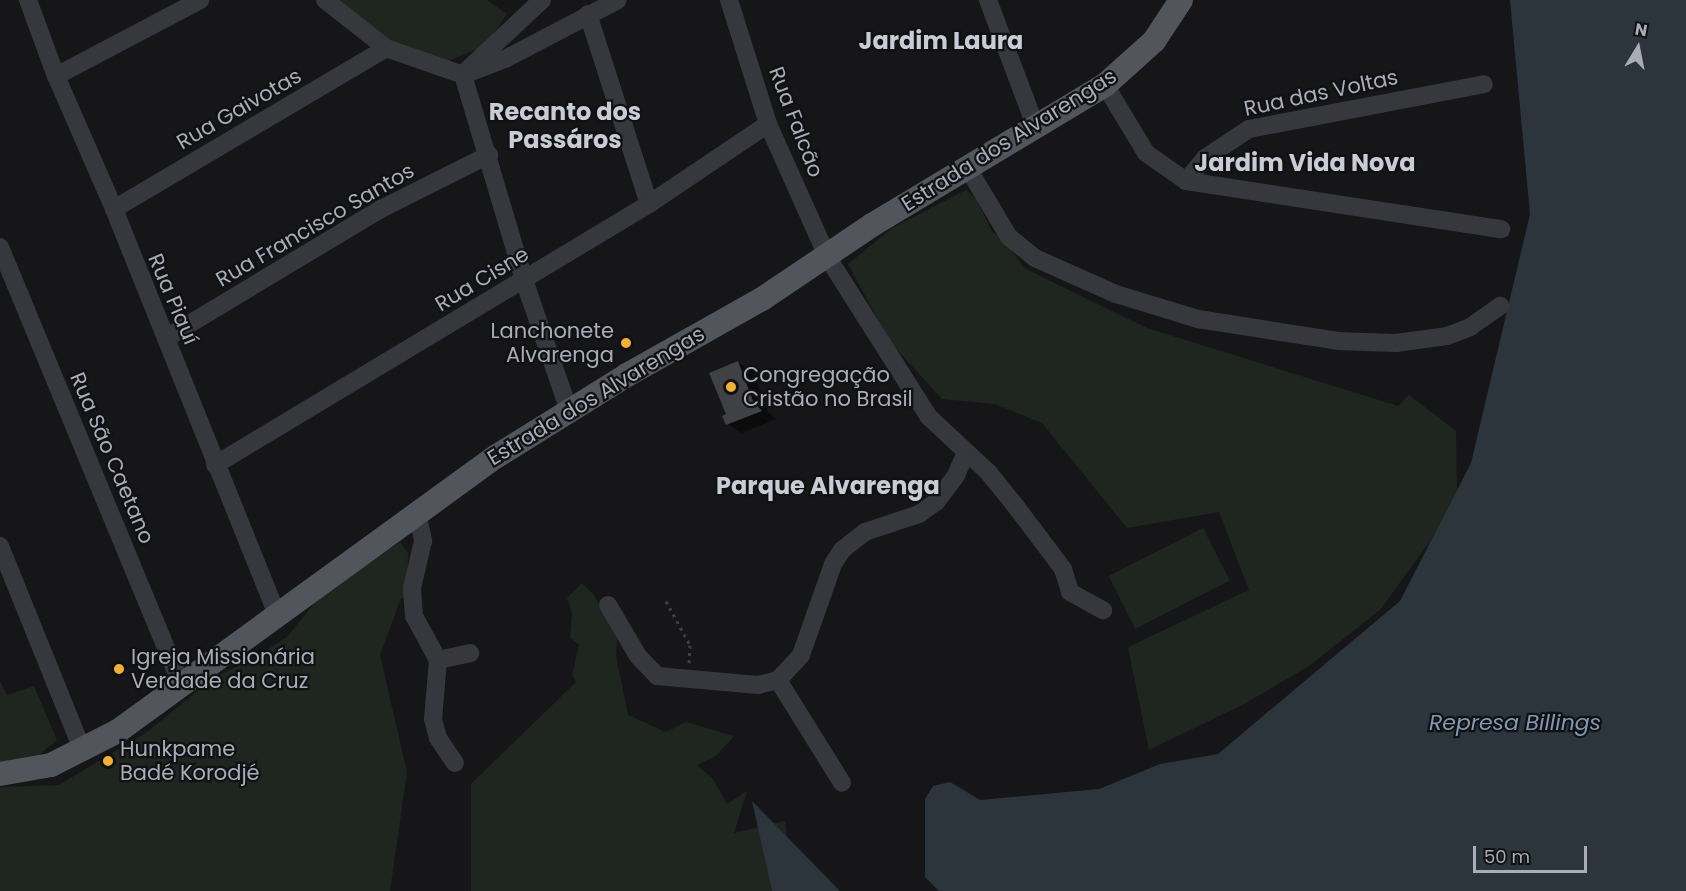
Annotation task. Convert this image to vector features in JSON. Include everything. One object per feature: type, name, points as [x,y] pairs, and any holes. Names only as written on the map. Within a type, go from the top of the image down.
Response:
[{"type":"main road","name":"Estrada dos Alvarengas","points":[[0,774],[51,765],[83,751],[182,686],[417,512],[569,411],[828,258],[872,225],[969,170],[1105,85],[1154,41],[1181,0]]},
{"type":"street","name":"Rua Piauí","points":[[28,0],[56,76],[114,209],[277,615]]},
{"type":"street","points":[[56,76],[200,0]]},
{"type":"street","points":[[325,0],[386,48],[463,75],[505,58],[618,0]]},
{"type":"street","points":[[463,75],[542,0]]},
{"type":"street","name":"Rua Falcão","points":[[729,0],[768,124],[828,258],[929,417],[988,472],[1063,570],[1070,592],[1103,610]]},
{"type":"street","points":[[988,0],[1036,128]]},
{"type":"street","points":[[588,14],[649,204]]},
{"type":"street","name":"Rua Gaivotas","points":[[114,209],[386,48]]},
{"type":"street","points":[[463,75],[489,155],[524,280],[569,411]]},
{"type":"street","name":"Rua das Voltas","points":[[1185,181],[1213,152],[1249,129],[1484,84]]},
{"type":"street","points":[[1105,85],[1146,153],[1185,181],[1501,229]]},
{"type":"street","name":"Rua Cisne","points":[[215,465],[649,204],[768,124]]},
{"type":"street","name":"Rua Francisco Santos","points":[[166,338],[381,209],[489,155]]},
{"type":"street","points":[[969,170],[1009,237],[1035,258],[1116,294],[1198,319],[1338,341],[1396,343],[1447,336],[1470,327],[1500,306]]},
{"type":"street","name":"Rua São Caetano","points":[[0,247],[182,686]]},
{"type":"street","points":[[608,605],[653,674],[758,685],[778,681],[801,655],[832,564],[842,550],[865,532],[919,514],[936,502],[957,475],[966,453]]},
{"type":"street","points":[[417,512],[423,542],[411,607],[438,660],[433,719],[438,738],[455,763]]},
{"type":"street","points":[[0,546],[83,751]]},
{"type":"street","points":[[438,660],[470,653]]},
{"type":"street","points":[[778,681],[842,783]]},
{"type":"path","points":[[666,601],[690,645],[686,677]]},
{"type":"shaded area","points":[[335,0],[487,0],[507,14],[485,46],[441,64],[389,44]]},
{"type":"shaded area","points":[[966,190],[976,199],[993,233],[1003,238],[1024,268],[1147,328],[1398,406],[1409,395],[1456,431],[1457,490],[1431,540],[1380,610],[1309,666],[1244,704],[1149,750],[1128,647],[1249,590],[1219,512],[1127,528],[1042,423],[995,404],[942,399],[890,342],[848,264],[892,228]]},
{"type":"shaded area","points":[[1203,528],[1230,581],[1135,629],[1109,576]]},
{"type":"shaded area","points":[[400,542],[408,553],[407,599],[401,598],[380,655],[407,772],[390,891],[0,891],[0,787],[59,785],[147,732],[215,677],[253,659],[287,637],[321,595]]},
{"type":"shaded area","points":[[582,583],[594,595],[617,639],[616,656],[628,715],[666,732],[686,722],[734,736],[716,756],[697,765],[713,779],[727,804],[747,791],[734,833],[785,821],[794,891],[471,891],[471,784],[576,682],[572,675],[579,645],[570,638],[572,613],[567,598]]},
{"type":"shaded area","points":[[0,681],[7,695],[34,686],[57,740],[27,765],[0,768]]},
{"type":"water","name":"Represa Billings","points":[[1510,0],[1686,0],[1686,891],[939,891],[925,877],[925,799],[933,786],[950,782],[980,800],[1099,789],[1160,764],[1218,754],[1400,601],[1471,463],[1530,214]]},
{"type":"water","points":[[752,801],[840,891],[772,891]]},
{"type":"building","name":"Congregação Cristão no Brasil","points":[[738,361],[753,401],[762,411],[726,425],[722,416],[726,414],[709,373]]},
{"type":"place","name":"Lanchonete Alvarenga","points":[[626,343]]},
{"type":"place","name":"Congregação Cristão no Brasil","points":[[731,387]]},
{"type":"place","name":"Igreja Missionária Verdade da Cruz","points":[[119,669]]},
{"type":"place","name":"Hunkpame Badé Korodjé","points":[[108,761]]},
{"type":"district","name":"Jardim Laura","points":[[941,41]]},
{"type":"district","name":"Recanto dos Passáros","points":[[565,126]]},
{"type":"district","name":"Jardim Vida Nova","points":[[1305,163]]},
{"type":"district","name":"Parque Alvarenga","points":[[828,486]]}]
